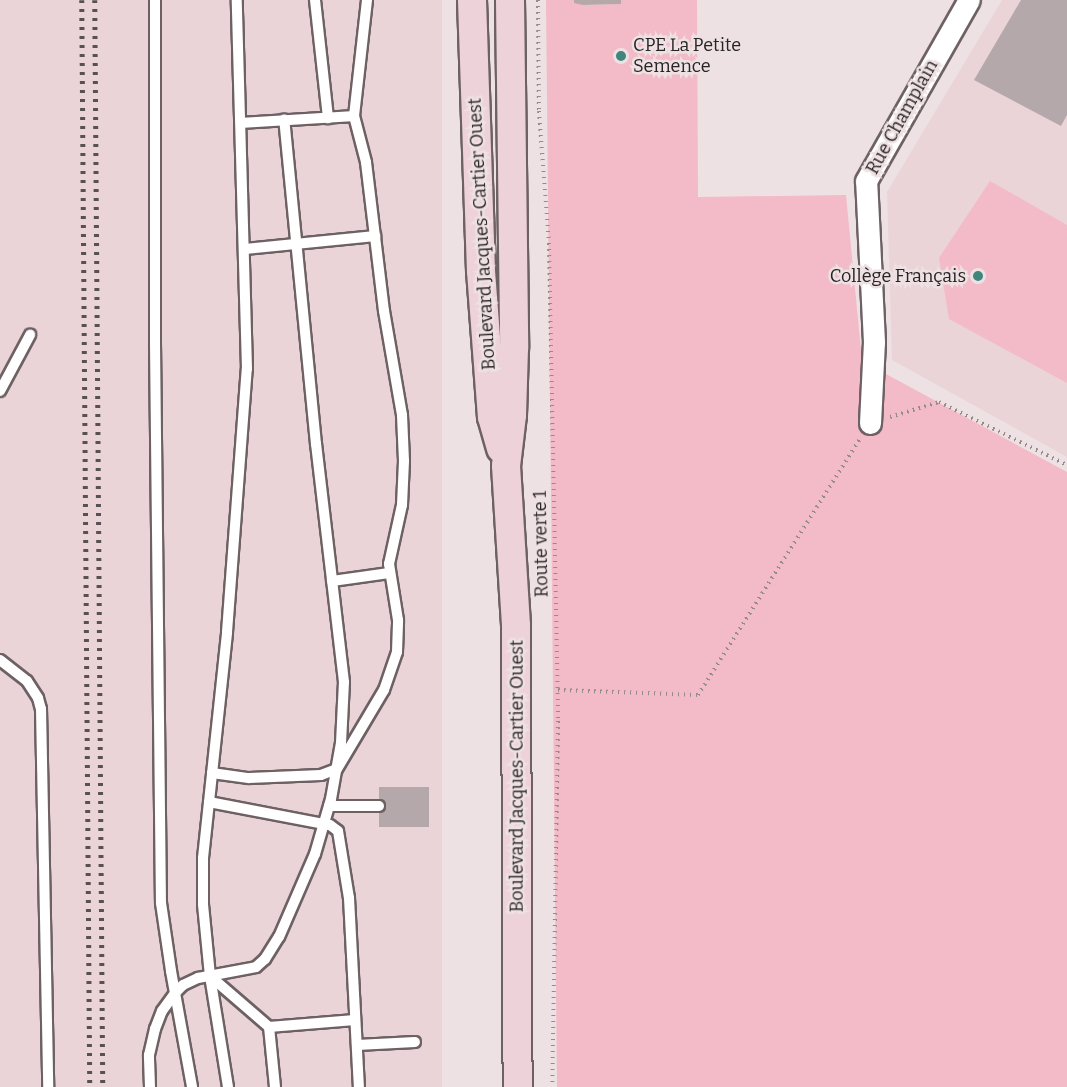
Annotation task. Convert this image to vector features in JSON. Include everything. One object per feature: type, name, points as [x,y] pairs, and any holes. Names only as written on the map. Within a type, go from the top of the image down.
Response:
[{"type":"main road","name":"Boulevard Jacques-Cartier Ouest","points":[[472,0],[482,282],[492,417],[506,466]]},
{"type":"main road","name":"Boulevard Jacques-Cartier Ouest","points":[[510,0],[514,348],[512,415],[506,466],[516,626],[518,1087]]},
{"type":"street","name":"Rue Champlain","points":[[870,423],[874,342],[866,181],[969,0]]},
{"type":"lane","points":[[155,0],[155,355],[161,903],[192,1087]]},
{"type":"lane","points":[[228,1087],[210,976],[203,888],[209,802],[227,632],[247,369],[237,0]]},
{"type":"lane","points":[[315,0],[328,118]]},
{"type":"lane","points":[[212,773],[261,777],[321,775],[337,769],[374,708],[392,671],[398,636],[389,564],[402,505],[404,435],[384,311],[366,162],[354,116],[367,0]]},
{"type":"lane","points":[[241,123],[354,116]]},
{"type":"lane","points":[[150,1087],[150,1055],[155,1029],[162,1011],[175,993],[191,981],[256,967],[272,950],[301,891],[324,824],[337,769],[345,699],[284,120]]},
{"type":"lane","points":[[245,249],[375,236]]},
{"type":"lane","points":[[0,391],[30,335]]},
{"type":"lane","points":[[332,581],[389,573]]},
{"type":"lane","points":[[0,660],[27,681],[38,698],[41,709],[48,1087]]},
{"type":"lane","points":[[209,802],[324,824],[338,831],[347,878],[359,1087]]},
{"type":"lane","points":[[329,806],[379,807]]},
{"type":"lane","points":[[210,976],[269,1027],[275,1087]]},
{"type":"lane","points":[[269,1027],[355,1020]]},
{"type":"lane","points":[[357,1044],[415,1042]]},
{"type":"path","name":"Route verte 1","points":[[538,0],[539,111],[549,243],[558,690],[552,1087]]},
{"type":"path","points":[[558,690],[698,695],[870,423],[939,402],[1067,465]]},
{"type":"shaded area","points":[[0,0],[442,0],[442,1087],[0,1087]]},
{"type":"shaded area","points":[[546,0],[574,0],[584,5],[620,4],[621,0],[697,0],[698,197],[846,195],[862,361],[1067,472],[1067,1087],[557,1087]]},
{"type":"shaded area","name":"Collège Français","points":[[1002,0],[1067,0],[1067,457],[892,360],[887,192]]},
{"type":"shaded area","points":[[990,181],[1067,225],[1067,383],[949,319],[939,258]]},
{"type":"building","points":[[574,0],[621,0],[621,4],[583,5],[574,3]]},
{"type":"building","points":[[1021,0],[1067,0],[1067,115],[1061,126],[974,80]]},
{"type":"building","points":[[379,787],[429,787],[429,827],[379,827]]},
{"type":"railway","points":[[82,0],[90,1087]]},
{"type":"railway","points":[[95,0],[103,1087]]},
{"type":"place","name":"CPE La Petite Semence","points":[[621,56]]},
{"type":"place","name":"Collège Français","points":[[978,276]]}]
